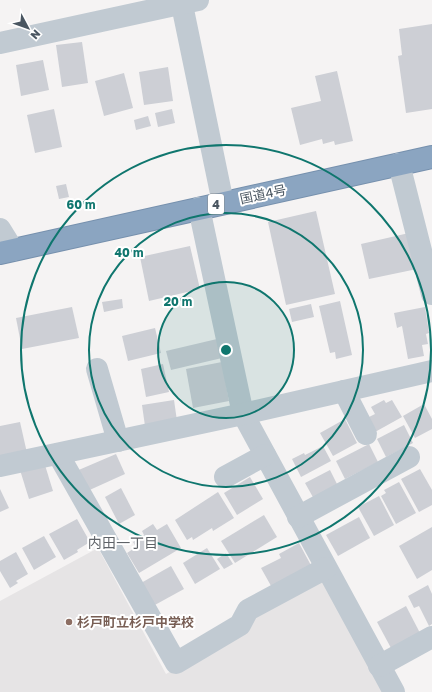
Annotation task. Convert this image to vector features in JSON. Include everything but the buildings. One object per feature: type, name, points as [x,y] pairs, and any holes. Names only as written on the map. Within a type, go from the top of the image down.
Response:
[{"type":"highway","name":"国道4号","points":[[7,251],[432,157]]},
{"type":"street","points":[[0,43],[187,1],[223,203]]},
{"type":"street","points":[[400,164],[432,294]]},
{"type":"street","points":[[199,208],[242,414],[394,692]]},
{"type":"street","points":[[0,229],[7,251]]},
{"type":"street","points":[[98,369],[118,441]]},
{"type":"street","points":[[0,466],[344,391],[429,378]]},
{"type":"street","points":[[344,391],[366,434]]},
{"type":"street","points":[[58,454],[176,664],[240,625],[248,610],[326,568]]},
{"type":"street","points":[[225,477],[265,455]]},
{"type":"street","points":[[298,517],[409,456]]},
{"type":"street","points":[[379,666],[432,637]]},
{"type":"shaded area","name":"杉戸町立杉戸中学校","points":[[98,548],[166,674],[245,629],[253,615],[322,577],[384,692],[0,692],[0,601]]},
{"type":"place","name":"杉戸町立杉戸中学校","points":[[69,622]]},
{"type":"district","name":"内田一丁目","points":[[123,542]]}]
